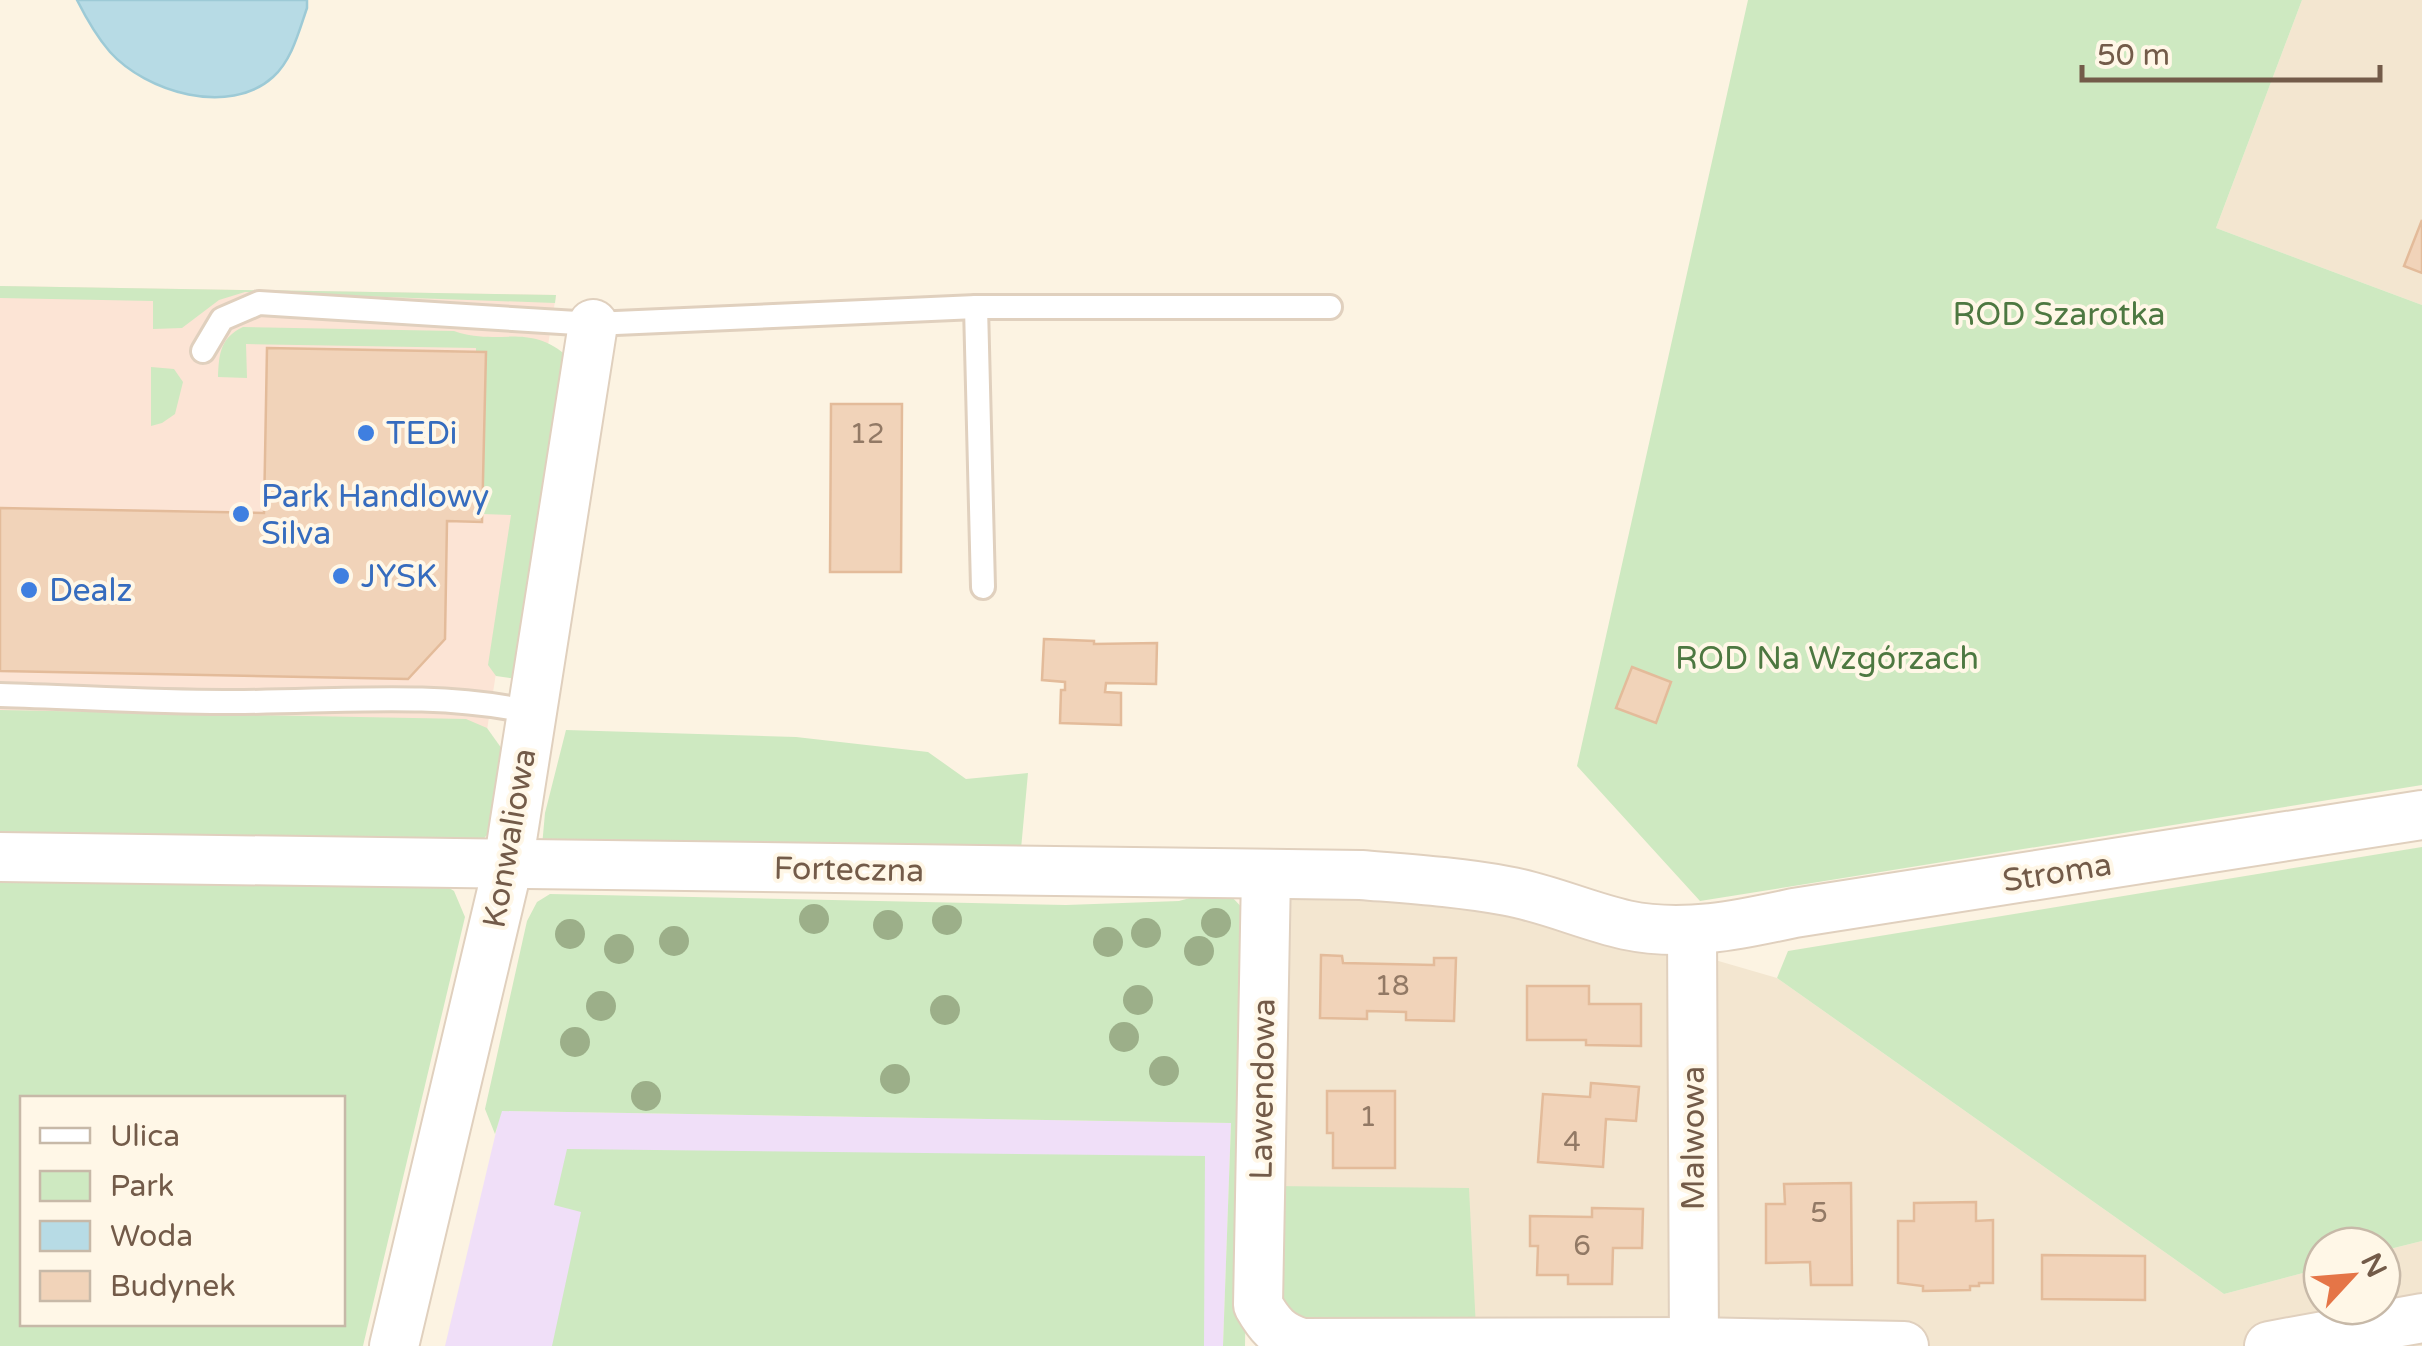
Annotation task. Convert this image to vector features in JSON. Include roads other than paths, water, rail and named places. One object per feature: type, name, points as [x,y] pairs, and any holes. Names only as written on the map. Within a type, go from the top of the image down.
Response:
[{"type":"street","name":"Konwaliowa","points":[[394,1346],[508,865],[593,324]]},
{"type":"street","name":"Stroma","points":[[1692,930],[2422,815]]},
{"type":"street","name":"Forteczna","points":[[0,857],[1361,875],[1512,892],[1632,926],[1692,930]]},
{"type":"street","name":"Lawendowa","points":[[1266,874],[1258,1304],[1275,1330],[1284,1338],[1302,1343],[1694,1344]]},
{"type":"street","name":"Malwowa","points":[[1692,930],[1694,1344]]},
{"type":"street","points":[[2269,1346],[2422,1318]]},
{"type":"street","points":[[1694,1344],[1904,1346]]},
{"type":"lane","points":[[203,352],[222,319],[259,303],[593,324],[976,307],[1330,307]]},
{"type":"lane","points":[[976,307],[983,586]]},
{"type":"lane","points":[[0,695],[222,702],[426,699],[482,701],[531,712]]},
{"type":"water","points":[[77,0],[307,0],[307,8],[290,54],[273,77],[234,96],[212,97],[166,88],[126,66],[101,40]]},
{"type":"place","name":"TEDi","points":[[366,433]]},
{"type":"place","name":"Park Handlowy Silva","points":[[241,514]]},
{"type":"place","name":"JYSK","points":[[341,576]]},
{"type":"place","name":"Dealz","points":[[29,590]]},
{"type":"park label","name":"ROD Szarotka","points":[[2059,314]]},
{"type":"park label","name":"ROD Na Wzgórzach","points":[[1827,658]]}]
